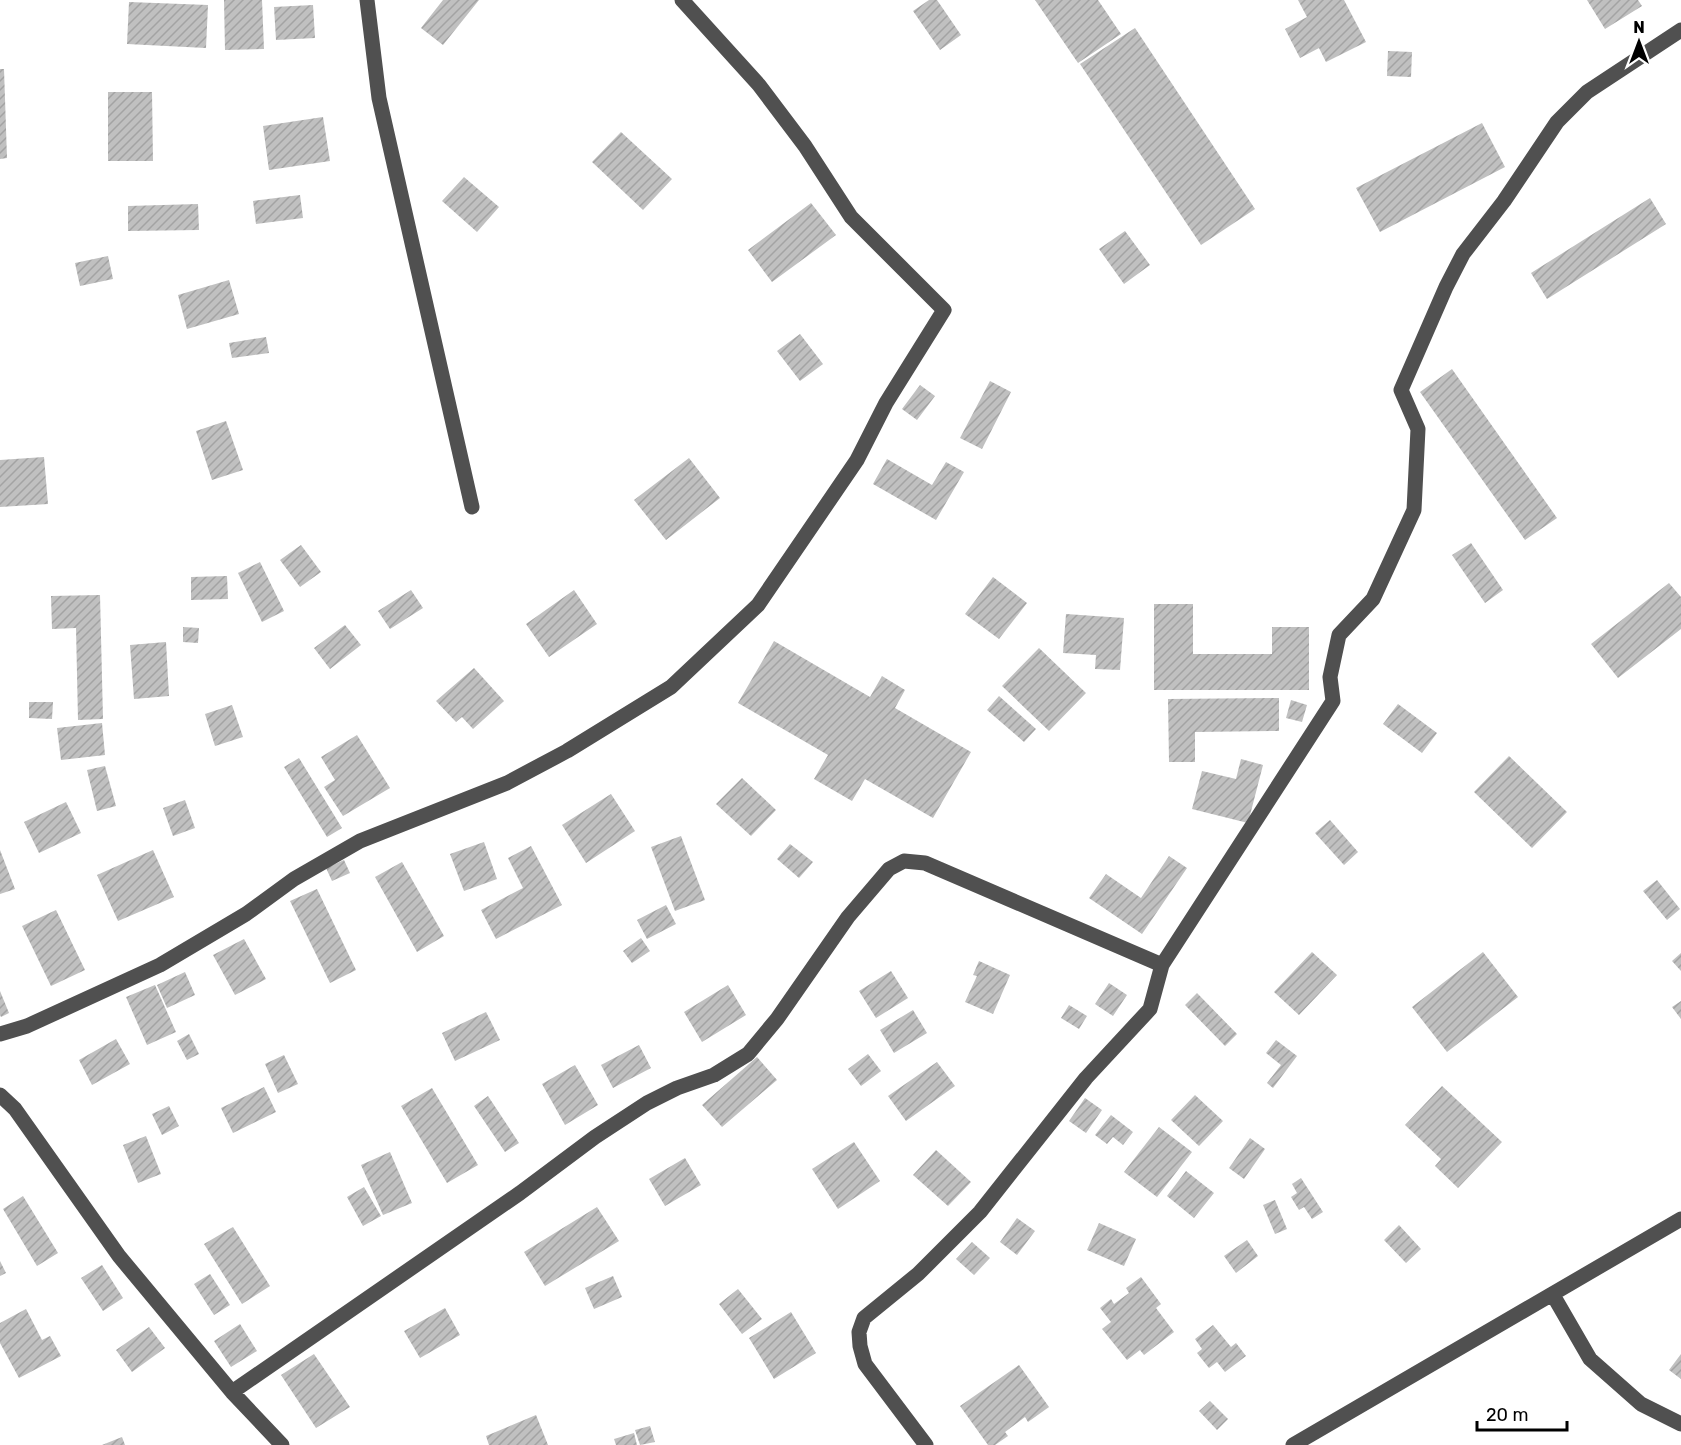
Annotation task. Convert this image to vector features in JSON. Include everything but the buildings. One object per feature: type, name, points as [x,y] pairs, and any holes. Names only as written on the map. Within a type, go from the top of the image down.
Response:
[{"type":"street","points":[[367,0],[379,98],[472,507]]},
{"type":"street","points":[[0,1034],[27,1026],[160,965],[246,914],[294,879],[360,841],[507,783],[567,751],[671,687],[758,605],[857,460],[886,403],[944,310],[851,217],[805,146],[759,85],[682,0]]},
{"type":"street","points":[[926,1445],[865,1364],[859,1332],[864,1318],[918,1274],[980,1212],[1086,1078],[1150,1010],[1162,965],[1332,701],[1329,677],[1340,635],[1373,599],[1413,510],[1418,429],[1401,390],[1463,254],[1504,201],[1557,122],[1587,92],[1681,30]]},
{"type":"street","points":[[232,1392],[520,1193],[595,1137],[647,1102],[676,1088],[714,1075],[748,1053],[777,1019],[848,917],[889,869],[904,861],[926,863],[1162,965]]},
{"type":"street","points":[[0,1095],[15,1109],[119,1256],[232,1392],[282,1445]]},
{"type":"street","points":[[1293,1445],[1681,1219]]},
{"type":"street","points":[[1553,1295],[1590,1359],[1641,1404],[1681,1424]]}]
